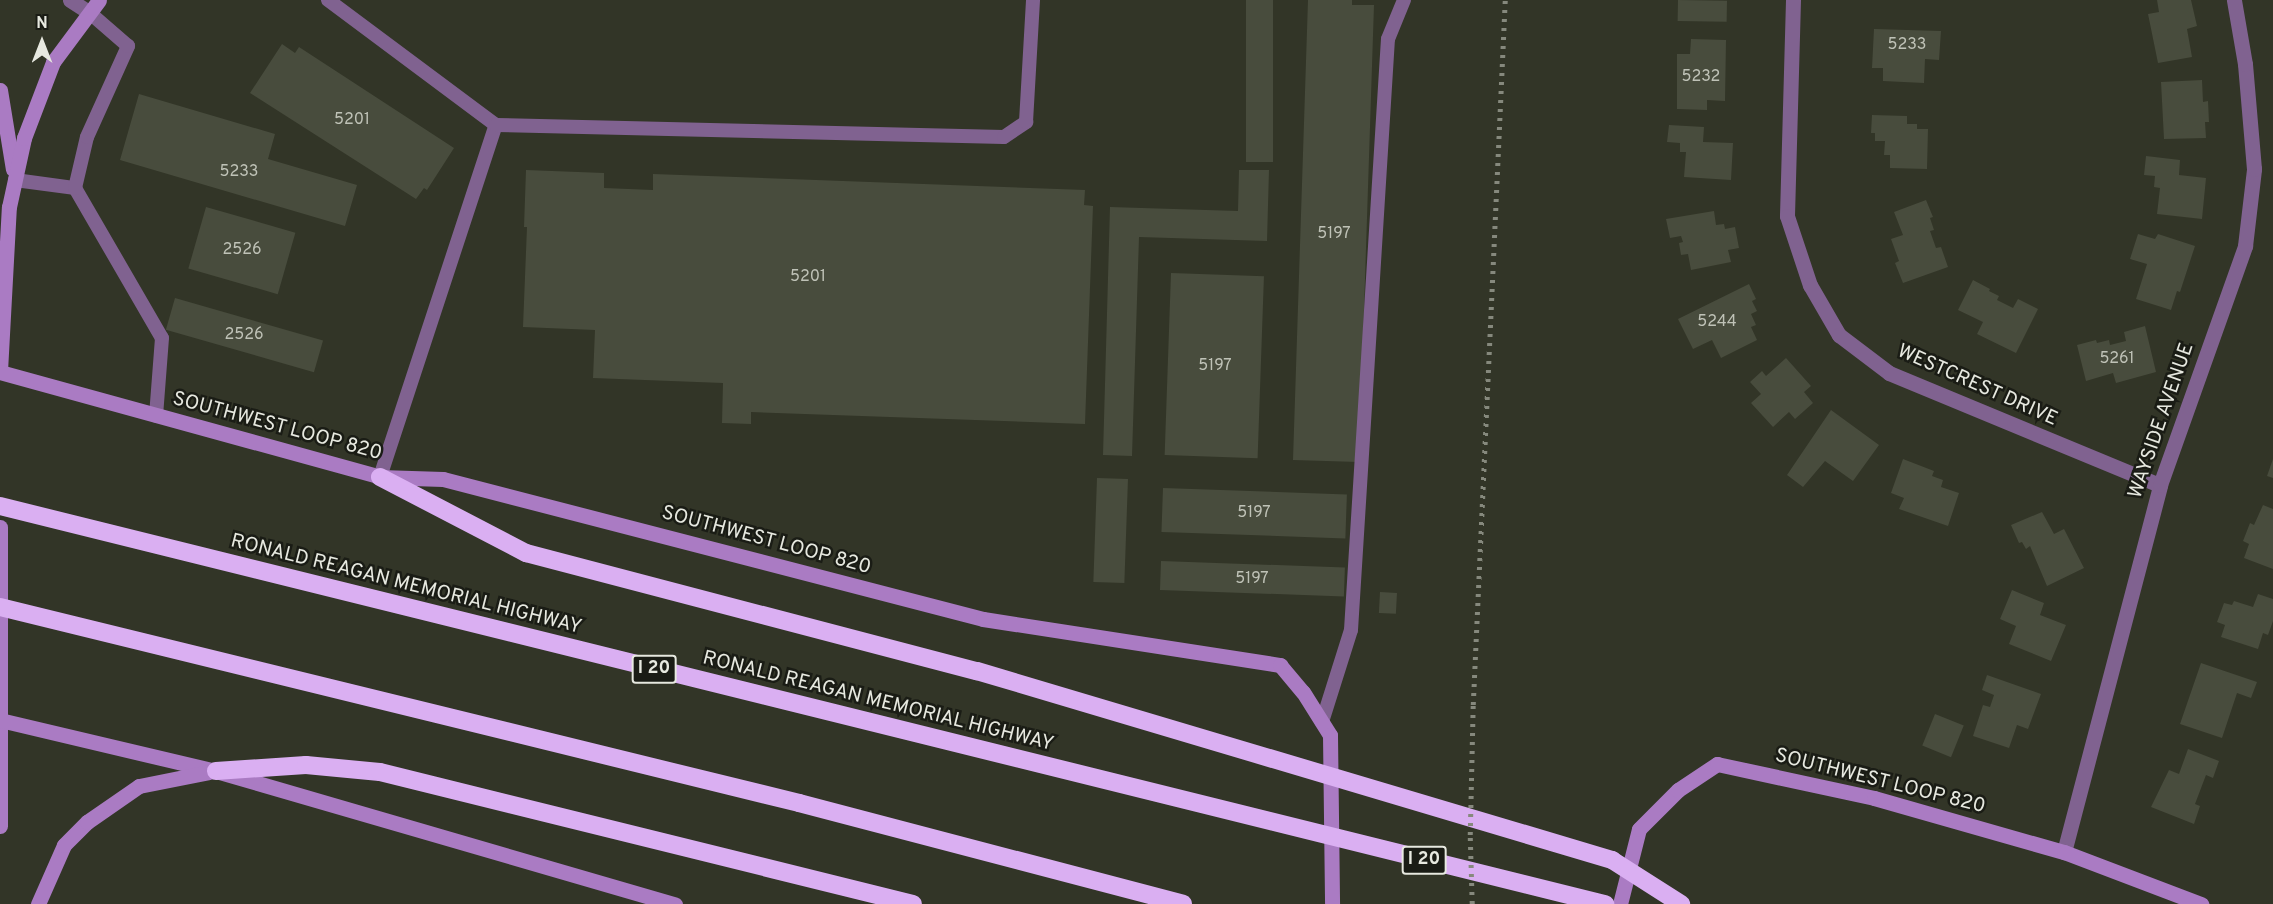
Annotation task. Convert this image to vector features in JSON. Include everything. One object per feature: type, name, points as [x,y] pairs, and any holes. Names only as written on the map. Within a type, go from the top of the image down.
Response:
[{"type":"highway","points":[[380,477],[526,553],[976,671],[1291,762],[1612,860],[1681,904]]},
{"type":"highway","name":"RONALD REAGAN MEMORIAL HIGHWAY","points":[[0,506],[1605,904]]},
{"type":"highway","points":[[0,607],[799,803],[1182,904]]},
{"type":"highway","points":[[216,771],[306,765],[380,772],[913,904]]},
{"type":"main road","points":[[0,372],[9,207],[24,138],[53,62],[99,0]]},
{"type":"main road","points":[[0,90],[15,180]]},
{"type":"main road","points":[[0,225],[9,207]]},
{"type":"main road","name":"SOUTHWEST LOOP 820","points":[[0,372],[380,477],[443,479],[983,619],[1280,665],[1303,692],[1330,735],[1332,904]]},
{"type":"main road","points":[[0,527],[2,658],[0,826]]},
{"type":"main road","points":[[1,720],[216,771],[675,904]]},
{"type":"main road","name":"SOUTHWEST LOOP 820","points":[[1620,904],[1639,829],[1678,790],[1717,764],[1874,798],[2064,852],[2201,904]]},
{"type":"main road","points":[[39,904],[64,845],[87,822],[139,786],[216,771]]},
{"type":"street","points":[[70,0],[90,13]]},
{"type":"street","name":"WESTCREST DRIVE","points":[[1792,0],[1787,216],[1810,285],[1839,335],[1889,373],[2160,485]]},
{"type":"street","name":"WAYSIDE AVENUE","points":[[2064,852],[2160,485],[2245,246],[2254,169],[2245,64],[2234,0]]},
{"type":"lane","points":[[328,0],[496,125],[1004,137],[1026,122],[1033,0]]},
{"type":"lane","points":[[1322,722],[1351,630],[1388,39],[1404,0]]},
{"type":"lane","points":[[90,13],[129,46],[87,137],[75,188],[162,338],[156,416]]},
{"type":"lane","points":[[380,477],[496,125]]},
{"type":"lane","points":[[15,180],[75,188]]},
{"type":"building","points":[[1246,0],[1273,0],[1273,162],[1246,162]]},
{"type":"building","points":[[1308,0],[1352,0],[1352,5],[1374,5],[1359,462],[1293,460]]},
{"type":"building","points":[[1678,0],[1727,1],[1727,22],[1678,21]]},
{"type":"building","points":[[2157,0],[2191,0],[2197,26],[2187,29],[2192,57],[2158,63],[2148,14],[2159,12]]},
{"type":"building","points":[[1874,29],[1941,31],[1939,60],[1925,59],[1924,83],[1883,81],[1883,68],[1872,68]]},
{"type":"building","points":[[1691,39],[1726,40],[1725,101],[1707,100],[1707,110],[1677,109],[1677,54],[1690,54]]},
{"type":"building","points":[[282,44],[295,53],[299,47],[454,148],[427,190],[424,188],[416,199],[250,93]]},
{"type":"building","points":[[2202,80],[2203,102],[2208,101],[2209,122],[2205,122],[2206,138],[2164,139],[2161,82]]},
{"type":"building","points":[[139,94],[275,134],[268,159],[357,185],[345,226],[120,160]]},
{"type":"building","points":[[1872,115],[1907,116],[1907,124],[1917,124],[1917,129],[1928,129],[1927,169],[1890,168],[1890,155],[1884,155],[1885,141],[1875,141],[1875,133],[1871,133]]},
{"type":"building","points":[[1669,125],[1704,127],[1703,142],[1733,143],[1731,180],[1684,177],[1686,152],[1680,152],[1680,143],[1667,142]]},
{"type":"building","points":[[2146,156],[2180,160],[2179,175],[2206,178],[2202,219],[2157,214],[2160,188],[2154,187],[2155,176],[2144,175]]},
{"type":"building","points":[[526,170],[604,173],[604,188],[653,190],[653,174],[1085,190],[1084,205],[1093,206],[1085,424],[751,412],[751,424],[722,423],[723,383],[593,378],[595,330],[523,327],[527,227],[524,227]]},
{"type":"building","points":[[1239,170],[1269,170],[1267,241],[1139,237],[1132,456],[1103,455],[1110,207],[1238,211]]},
{"type":"building","points":[[1926,200],[1933,217],[1930,218],[1934,230],[1930,231],[1936,248],[1941,247],[1948,267],[1903,283],[1895,263],[1899,261],[1891,239],[1903,235],[1894,212]]},
{"type":"building","points":[[206,207],[295,233],[278,294],[188,269]]},
{"type":"building","points":[[1714,211],[1716,225],[1724,224],[1725,229],[1735,227],[1739,248],[1728,250],[1731,262],[1691,270],[1688,254],[1681,255],[1679,243],[1683,242],[1681,236],[1670,238],[1666,219]]},
{"type":"building","points":[[2138,234],[2155,239],[2158,234],[2195,246],[2180,292],[2177,291],[2171,310],[2136,299],[2147,264],[2130,259]]},
{"type":"building","points":[[1171,273],[1264,276],[1258,458],[1165,455]]},
{"type":"building","points":[[1973,280],[1999,296],[1997,300],[2013,308],[2018,299],[2038,309],[2016,353],[1977,334],[1983,322],[1958,310]]},
{"type":"building","points":[[1749,284],[1756,299],[1752,301],[1757,311],[1751,314],[1756,325],[1751,327],[1757,340],[1721,358],[1712,340],[1693,349],[1678,319]]},
{"type":"building","points":[[175,298],[323,340],[314,372],[166,330]]},
{"type":"building","points":[[2145,326],[2156,372],[2116,383],[2113,373],[2086,381],[2077,345],[2096,340],[2097,343],[2109,340],[2110,345],[2126,341],[2124,332]]},
{"type":"building","points":[[1786,358],[1811,386],[1804,392],[1813,403],[1795,419],[1789,412],[1773,427],[1751,403],[1761,394],[1750,382],[1762,371],[1766,376]]},
{"type":"building","points":[[1831,410],[1879,445],[1853,481],[1825,461],[1803,487],[1787,475]]},
{"type":"building","points":[[1903,459],[1934,471],[1932,476],[1943,480],[1941,487],[1959,493],[1948,526],[1899,509],[1904,498],[1891,493]]},
{"type":"building","points":[[2273,459],[2273,478],[2267,476]]},
{"type":"building","points":[[1097,478],[1128,479],[1124,583],[1093,582]]},
{"type":"building","points":[[1163,488],[1347,494],[1345,538],[1161,532]]},
{"type":"building","points":[[2263,505],[2273,509],[2273,569],[2244,558],[2249,544],[2243,541],[2250,523],[2254,525]]},
{"type":"building","points":[[2042,512],[2054,534],[2064,529],[2084,568],[2047,586],[2030,546],[2026,549],[2022,542],[2019,543],[2011,525]]},
{"type":"building","points":[[1161,561],[1345,567],[1344,596],[1160,590]]},
{"type":"building","points":[[2012,590],[2044,603],[2040,615],[2066,625],[2051,661],[2009,644],[2016,626],[2000,619]]},
{"type":"building","points":[[1380,592],[1397,593],[1396,614],[1379,613]]},
{"type":"building","points":[[2258,594],[2273,599],[2273,621],[2268,635],[2263,633],[2258,649],[2221,637],[2225,625],[2217,622],[2224,603],[2232,605],[2234,601],[2253,607]]},
{"type":"building","points":[[2201,663],[2257,682],[2251,698],[2237,693],[2222,738],[2180,724]]},
{"type":"building","points":[[1987,675],[2041,694],[2028,729],[2017,725],[2009,748],[1973,736],[1983,705],[1990,707],[1994,695],[1982,690]]},
{"type":"building","points":[[1935,714],[1964,726],[1951,757],[1922,746]]},
{"type":"building","points":[[2188,749],[2219,761],[2213,778],[2206,775],[2195,804],[2200,806],[2194,824],[2151,807],[2169,770],[2179,774]]},
{"type":"railway","points":[[1472,904],[1470,835],[1473,705],[1505,0]]}]
